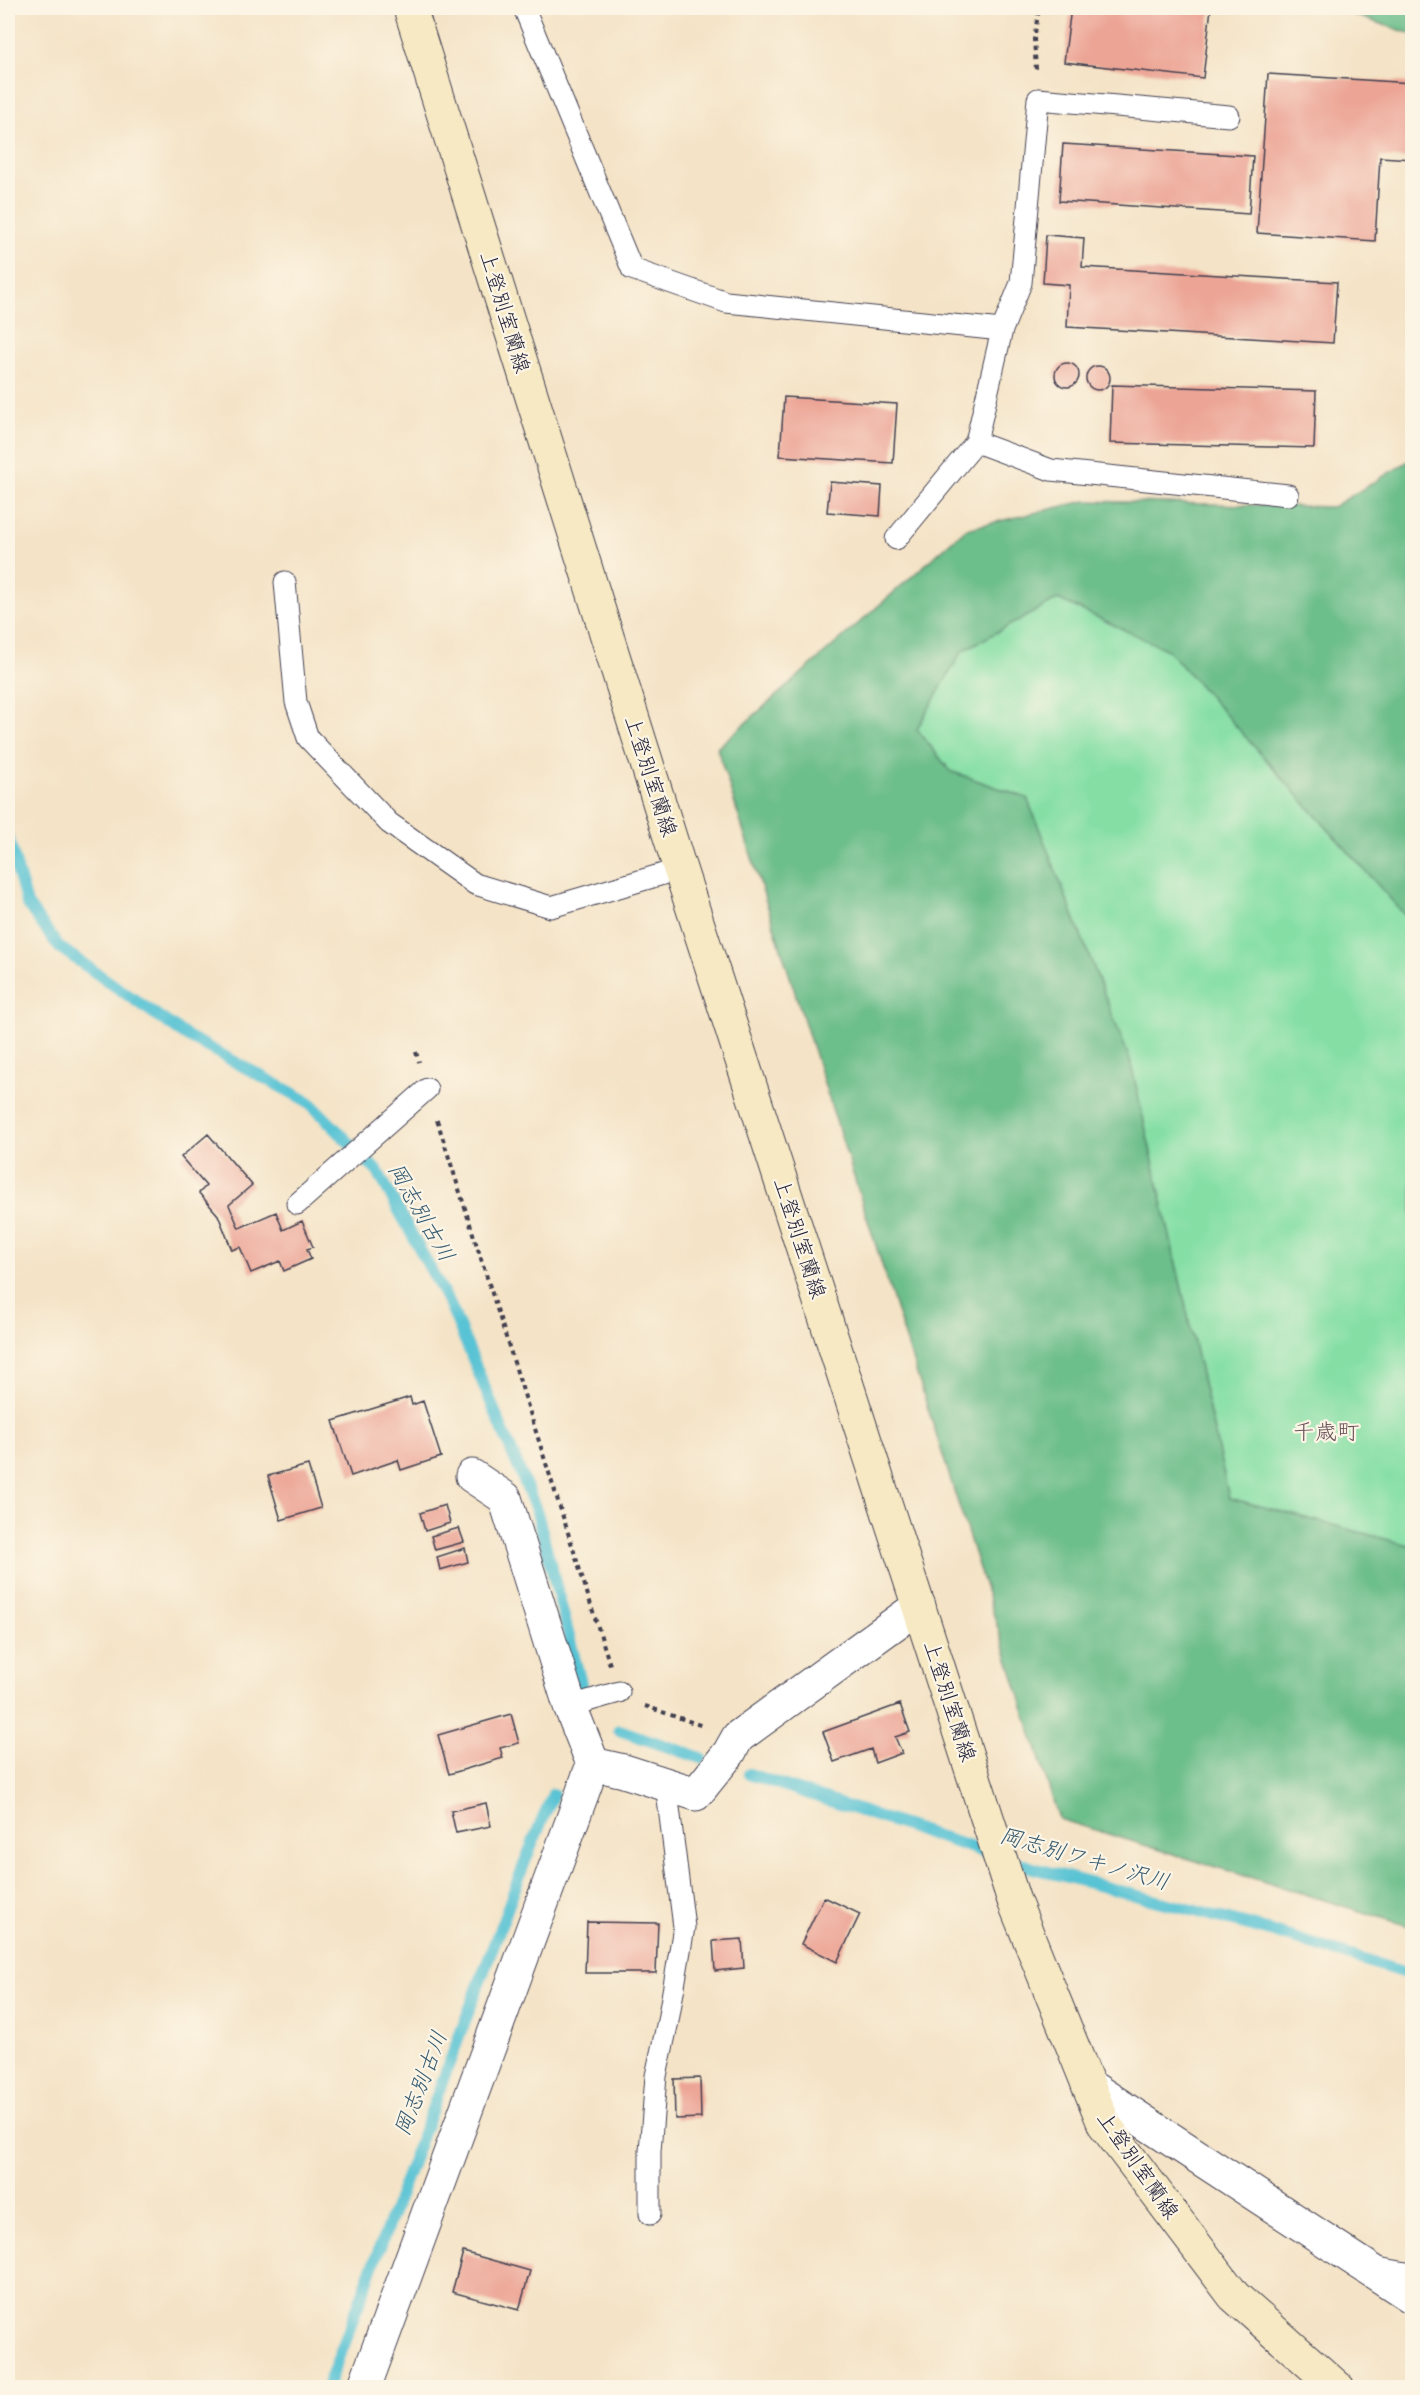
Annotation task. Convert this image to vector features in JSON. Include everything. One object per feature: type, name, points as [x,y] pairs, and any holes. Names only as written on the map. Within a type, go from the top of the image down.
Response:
[{"type":"main road","name":"上登別室蘭線","points":[[410,8],[680,869],[1014,1900],[1104,2124],[1234,2296],[1338,2388]]},
{"type":"street","points":[[364,2388],[593,1764],[570,1706],[505,1498],[472,1476]]},
{"type":"street","points":[[593,1764],[696,1794],[729,1753],[738,1737],[919,1606]]},
{"type":"street","points":[[1088,2085],[1413,2297]]},
{"type":"lane","points":[[524,8],[632,269],[726,302],[1002,330]]},
{"type":"lane","points":[[896,539],[976,442],[1002,330],[1021,283],[1038,99],[1229,116]]},
{"type":"lane","points":[[976,442],[1051,470],[1288,495]]},
{"type":"lane","points":[[285,582],[296,702],[308,738],[389,823],[475,884],[551,907],[680,869]]},
{"type":"lane","points":[[297,1204],[427,1089]]},
{"type":"lane","points":[[570,1706],[619,1692]]},
{"type":"lane","points":[[650,2214],[650,2151],[656,2076],[684,1928],[666,1784]]},
{"type":"lane","points":[[1364,2265],[1413,2274]]},
{"type":"path","points":[[1038,99],[1034,39],[1039,8]]},
{"type":"path","points":[[416,1052],[619,1692],[630,1701],[738,1737]]},
{"type":"green space","points":[[1332,8],[1412,8],[1412,34]]},
{"type":"green space","points":[[1412,459],[1412,923],[1168,650],[1058,599],[962,651],[917,729],[950,771],[1027,798],[1130,1060],[1229,1498],[1412,1546],[1412,1927],[1059,1819],[717,748],[966,529],[1085,501],[1333,507]]},
{"type":"green space","points":[[1058,599],[1168,650],[1412,923],[1412,1546],[1229,1498],[1130,1060],[1027,798],[950,771],[917,729],[962,651]]},
{"type":"building","points":[[1071,8],[1211,8],[1203,78],[1064,62]]},
{"type":"building","points":[[1268,74],[1412,83],[1412,159],[1380,157],[1375,241],[1257,233]]},
{"type":"building","points":[[1063,144],[1253,156],[1249,214],[1059,201]]},
{"type":"building","points":[[1046,235],[1084,238],[1082,267],[1337,282],[1333,343],[1067,327],[1069,285],[1043,283]]},
{"type":"building","points":[[1067,363],[1072,364],[1078,370],[1078,380],[1072,386],[1067,387],[1062,386],[1056,380],[1055,375],[1056,370],[1062,364]]},
{"type":"building","points":[[1098,366],[1106,370],[1110,378],[1106,386],[1098,390],[1090,386],[1086,378],[1090,370]]},
{"type":"building","points":[[1112,385],[1316,391],[1314,448],[1110,443]]},
{"type":"building","points":[[784,397],[897,404],[893,463],[780,456]]},
{"type":"building","points":[[830,482],[882,486],[880,516],[827,512]]},
{"type":"building","points":[[208,1134],[252,1185],[229,1205],[239,1228],[276,1212],[283,1230],[302,1221],[313,1247],[307,1249],[311,1259],[284,1271],[280,1261],[251,1273],[240,1247],[232,1250],[218,1215],[199,1193],[206,1186],[181,1157]]},
{"type":"building","points":[[410,1397],[412,1405],[423,1401],[441,1457],[401,1470],[398,1460],[351,1476],[333,1421]]},
{"type":"building","points":[[308,1465],[321,1508],[281,1520],[268,1476]]},
{"type":"building","points":[[445,1505],[450,1523],[425,1531],[420,1513]]},
{"type":"building","points":[[459,1528],[464,1542],[435,1550],[431,1536]]},
{"type":"building","points":[[465,1548],[468,1562],[440,1570],[437,1557]]},
{"type":"building","points":[[900,1704],[910,1732],[895,1737],[902,1753],[875,1763],[871,1749],[834,1762],[823,1732]]},
{"type":"building","points":[[511,1714],[519,1743],[500,1748],[503,1758],[449,1774],[438,1735]]},
{"type":"building","points":[[486,1803],[491,1826],[456,1833],[451,1811]]},
{"type":"building","points":[[824,1897],[860,1914],[837,1962],[801,1944]]},
{"type":"building","points":[[587,1922],[658,1923],[656,1973],[585,1973]]},
{"type":"building","points":[[742,1939],[744,1968],[715,1971],[713,1941]]},
{"type":"building","points":[[700,2078],[701,2118],[675,2119],[674,2079]]},
{"type":"building","points":[[463,2252],[530,2271],[519,2310],[452,2292]]},
{"type":"waterway","name":"岡志別古川","points":[[8,837],[27,904],[59,947],[185,1035],[309,1102],[378,1172],[451,1307],[537,1512],[582,1687]]},
{"type":"waterway","name":"岡志別ワキノ沢川","points":[[619,1730],[701,1758]]},
{"type":"waterway","name":"岡志別ワキノ沢川","points":[[749,1774],[1033,1868],[1267,1930],[1412,1975]]},
{"type":"waterway","name":"岡志別古川","points":[[327,2388],[526,1859],[553,1794]]},
{"type":"district","name":"千歳町","points":[[1326,1431]]}]
